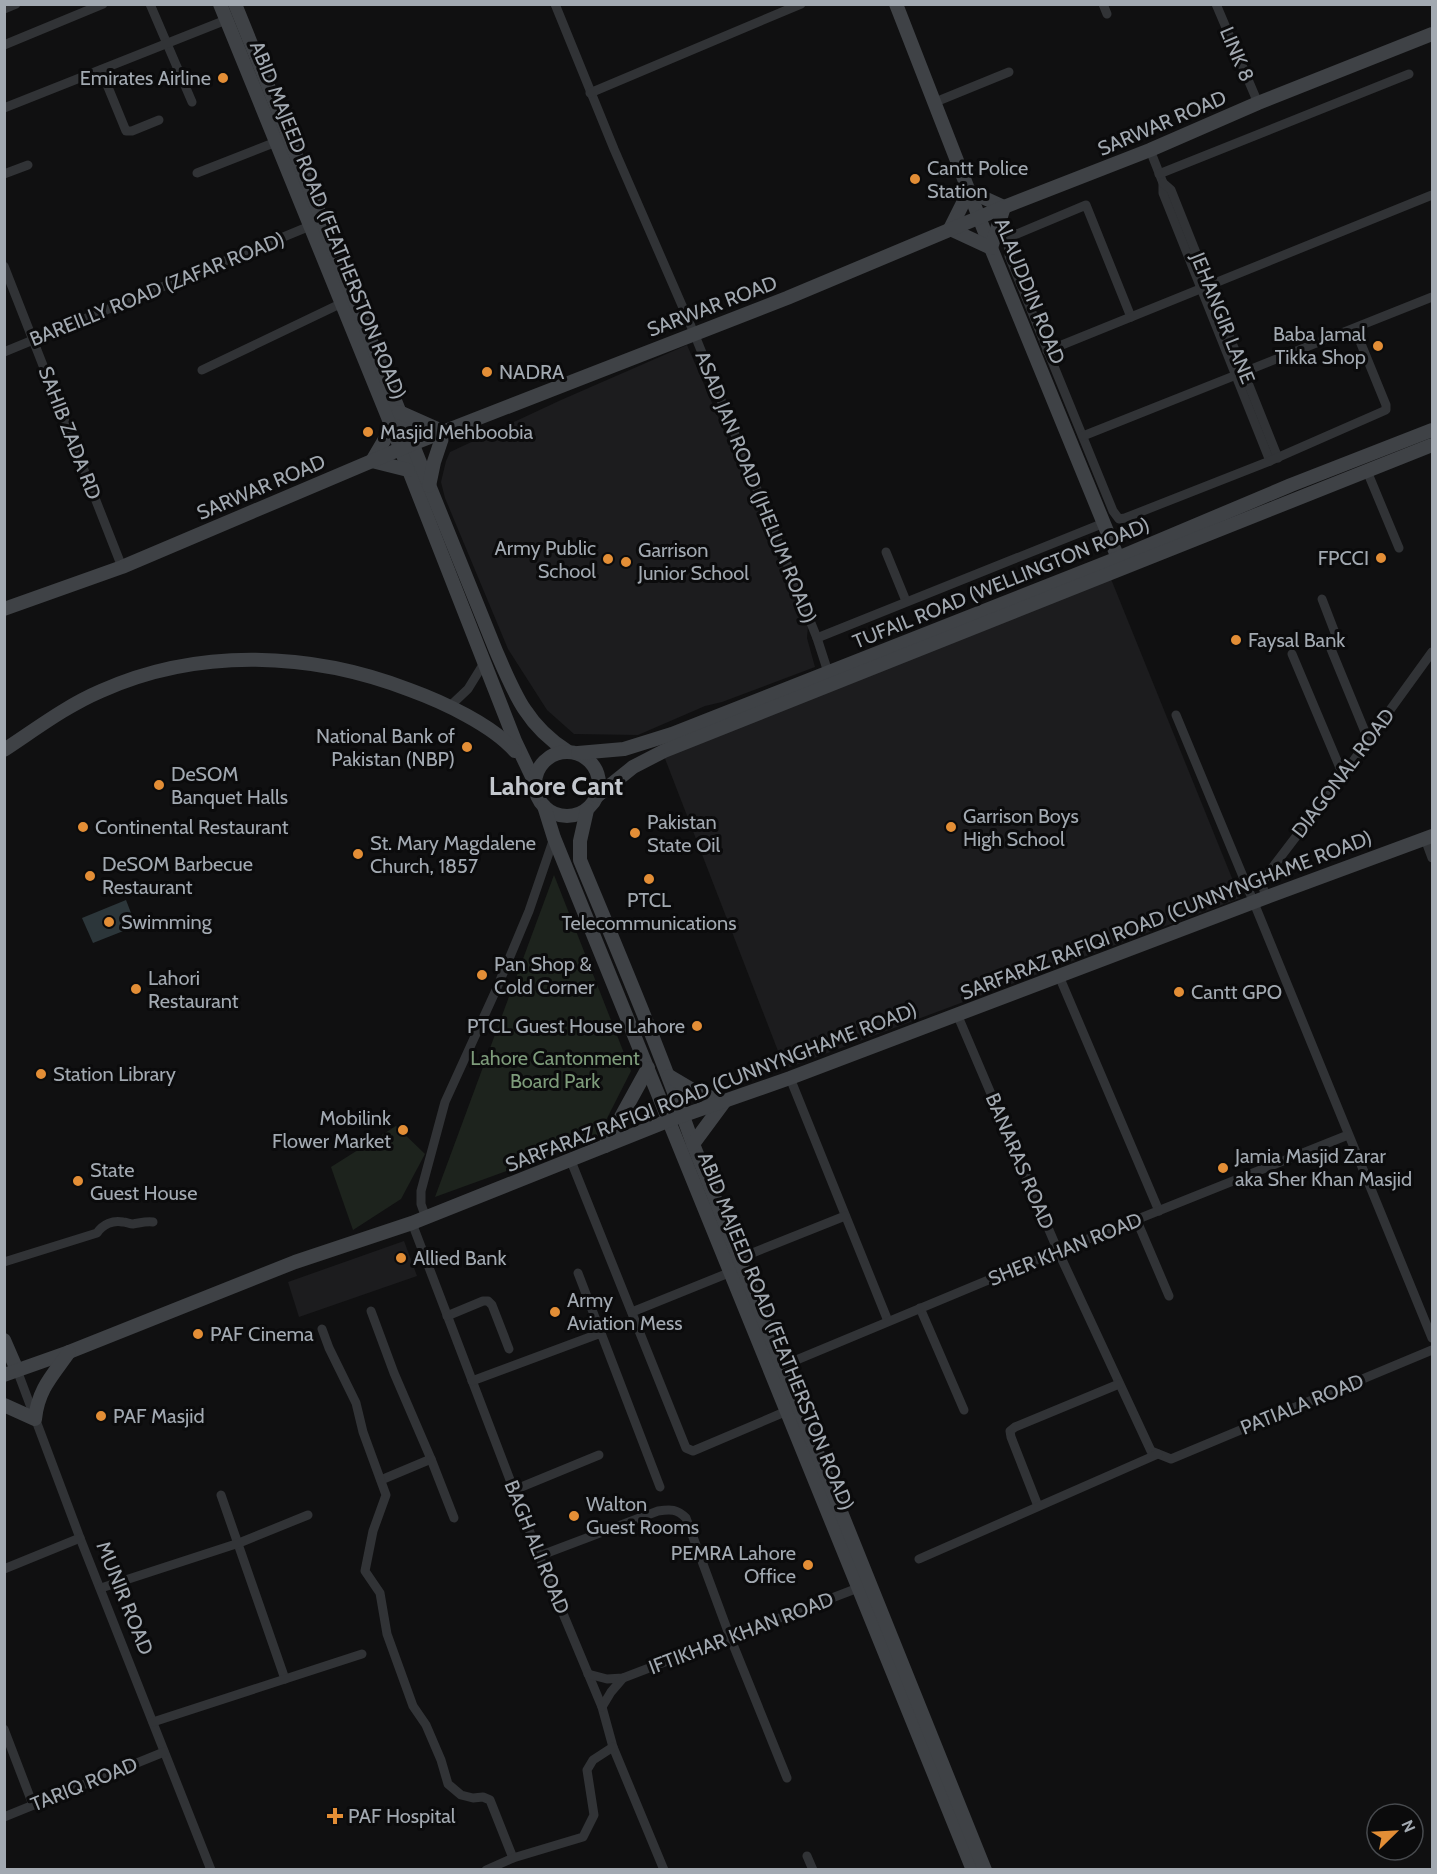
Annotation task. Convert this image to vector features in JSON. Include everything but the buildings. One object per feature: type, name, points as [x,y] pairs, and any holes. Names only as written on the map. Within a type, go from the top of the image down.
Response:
[{"type":"street","points":[[4,9],[16,4]]},
{"type":"street","points":[[4,45],[102,4]]},
{"type":"street","points":[[150,4],[192,102]]},
{"type":"street","name":"ABID MAJEED ROAD (FEATHERSTON ROAD)","points":[[220,4],[392,428],[429,486],[517,699],[535,724],[555,744],[572,752]]},
{"type":"street","name":"ABID MAJEED ROAD (FEATHERSTON ROAD)","points":[[236,4],[399,412],[408,470],[484,663],[535,783]]},
{"type":"street","name":"ASAD JAN ROAD (JHELUM ROAD)","points":[[555,4],[590,93],[694,333],[817,638],[828,672]]},
{"type":"street","points":[[590,93],[801,4]]},
{"type":"street","name":"ALAUDDIN ROAD","points":[[896,4],[991,248],[1118,558]]},
{"type":"street","points":[[1103,4],[1107,14]]},
{"type":"street","name":"LINK 8","points":[[1216,4],[1258,103]]},
{"type":"street","points":[[4,108],[226,20]]},
{"type":"street","name":"SARWAR ROAD","points":[[4,609],[122,567],[406,447],[787,298],[950,229],[1432,34]]},
{"type":"street","points":[[101,70],[126,131],[132,131],[159,120]]},
{"type":"street","points":[[933,103],[1009,72]]},
{"type":"street","points":[[1161,178],[1409,74]]},
{"type":"street","points":[[197,173],[276,142]]},
{"type":"street","name":"JEHANGIR LANE","points":[[1150,150],[1161,178],[1163,193],[1206,287],[1274,459]]},
{"type":"street","points":[[4,174],[28,165]]},
{"type":"street","points":[[969,192],[1004,207],[991,248],[950,229],[969,192]]},
{"type":"street","points":[[1047,351],[1432,195]]},
{"type":"street","points":[[1131,317],[1086,206],[1017,232],[1012,236],[1007,249],[1113,511],[1119,519],[1274,459],[1386,410],[1355,329]]},
{"type":"street","name":"BAREILLY ROAD (ZAFAR ROAD)","points":[[4,352],[310,226]]},
{"type":"street","name":"SAHIB ZADA RD","points":[[4,266],[122,567]]},
{"type":"street","points":[[1083,436],[1432,297]]},
{"type":"street","points":[[202,370],[342,303]]},
{"type":"street","points":[[399,412],[444,432],[436,454],[429,486]]},
{"type":"street","points":[[392,428],[372,461],[408,470]]},
{"type":"street","name":"TUFAIL ROAD (WELLINGTON ROAD)","points":[[572,752],[617,750],[646,742],[1118,558],[1291,485],[1432,430]]},
{"type":"street","name":"TUFAIL ROAD (WELLINGTON ROAD)","points":[[597,795],[633,767],[663,751],[1432,445]]},
{"type":"street","points":[[1367,471],[1399,548]]},
{"type":"street","points":[[817,638],[1104,523]]},
{"type":"street","points":[[886,552],[906,601]]},
{"type":"street","points":[[1322,599],[1337,638],[1331,649],[1368,740]]},
{"type":"street","name":"DIAGONAL ROAD","points":[[1261,900],[1262,886],[1266,876],[1343,775],[1432,651]]},
{"type":"street","points":[[1292,654],[1343,775]]},
{"type":"street","points":[[4,750],[64,709],[101,690],[144,675],[229,660],[269,660],[342,668],[382,679],[424,695],[499,735],[523,759]]},
{"type":"street","points":[[449,707],[468,689],[484,663]]},
{"type":"street","points":[[1176,716],[1261,900],[1348,1135],[1432,1338]]},
{"type":"street","points":[[572,752],[587,758],[594,766],[599,786],[597,795],[587,810],[576,815],[564,816],[553,813],[544,806],[539,799],[535,783],[537,771],[544,761],[555,754],[572,752]]},
{"type":"street","name":"ABID MAJEED ROAD (FEATHERSTON ROAD)","points":[[544,806],[554,837],[648,1068],[693,1144],[740,1258],[787,1411],[973,1869]]},
{"type":"street","name":"ABID MAJEED ROAD (FEATHERSTON ROAD)","points":[[587,810],[580,841],[580,860],[669,1076],[677,1118],[731,1272],[767,1345],[782,1366],[985,1869]]},
{"type":"street","points":[[426,1218],[421,1204],[421,1191],[445,1102],[529,911],[554,837]]},
{"type":"street","points":[[1429,838],[1432,858]]},
{"type":"street","name":"SARFARAZ RAFIQI ROAD (CUNNYNGHAME ROAD)","points":[[11,1372],[69,1352],[294,1262],[426,1218],[677,1118],[790,1078],[1429,838]]},
{"type":"street","points":[[1059,976],[1159,1211]]},
{"type":"street","name":"BANARAS ROAD","points":[[957,1014],[1058,1251],[1151,1451],[1158,1454]]},
{"type":"street","points":[[605,1146],[648,1068]]},
{"type":"street","points":[[669,1076],[696,1092],[724,1102],[693,1144]]},
{"type":"street","points":[[790,1078],[888,1321]]},
{"type":"street","name":"SHER KHAN ROAD","points":[[782,1366],[1058,1251],[1348,1135]]},
{"type":"street","points":[[571,1161],[686,1448],[693,1451],[787,1411]]},
{"type":"street","points":[[740,1258],[845,1216]]},
{"type":"street","points":[[1137,1221],[1169,1296]]},
{"type":"street","points":[[4,1262],[97,1233],[105,1224],[153,1222]]},
{"type":"street","name":"BAGH ALI ROAD","points":[[412,1223],[539,1556],[602,1707],[614,1747],[664,1869]]},
{"type":"street","points":[[632,1312],[731,1272]]},
{"type":"street","points":[[578,1273],[660,1487]]},
{"type":"street","points":[[447,1316],[488,1301],[492,1305],[509,1349]]},
{"type":"street","points":[[920,1308],[964,1410]]},
{"type":"street","points":[[371,1311],[454,1518]]},
{"type":"street","points":[[322,1329],[328,1348],[352,1390],[367,1443],[386,1495],[373,1531],[365,1571],[380,1593],[387,1634],[413,1706],[426,1725],[441,1760],[448,1785],[461,1795],[490,1800],[513,1858]]},
{"type":"street","points":[[472,1381],[601,1333]]},
{"type":"street","name":"MUNIR ROAD","points":[[4,1340],[11,1372],[35,1419],[211,1869]]},
{"type":"street","name":"PATIALA ROAD","points":[[1158,1454],[1171,1459],[1432,1350]]},
{"type":"street","points":[[4,1405],[35,1419],[36,1407],[43,1386],[69,1352]]},
{"type":"street","points":[[1038,1506],[1010,1431],[1119,1384]]},
{"type":"street","points":[[919,1559],[1158,1454]]},
{"type":"street","points":[[514,1490],[599,1455]]},
{"type":"street","points":[[381,1480],[431,1460]]},
{"type":"street","points":[[221,1495],[285,1679]]},
{"type":"street","points":[[539,1556],[658,1511],[670,1509],[679,1511],[686,1518],[730,1637],[787,1778]]},
{"type":"street","points":[[101,1588],[239,1543],[308,1515]]},
{"type":"street","points":[[4,1569],[80,1538]]},
{"type":"street","name":"IFTIKHAR KHAN ROAD","points":[[588,1674],[607,1679],[623,1678],[858,1588]]},
{"type":"street","points":[[153,1722],[362,1654]]},
{"type":"street","name":"IFTIKHAR KHAN ROAD","points":[[602,1707],[623,1678]]},
{"type":"street","points":[[4,1729],[33,1805]]},
{"type":"street","points":[[486,1869],[513,1858],[583,1837],[594,1815],[587,1770],[593,1760],[614,1747]]},
{"type":"street","name":"TARIQ ROAD","points":[[4,1817],[164,1752]]},
{"type":"street","points":[[807,1856],[813,1869]]},
{"type":"shaded area","name":"Garrison Junior School","points":[[687,345],[808,625],[807,638],[815,667],[722,702],[705,706],[638,735],[574,734],[547,710],[508,649],[445,498],[441,482],[446,461],[450,452]]},
{"type":"shaded area","name":"Garrison Boys High School","points":[[1111,579],[1240,898],[785,1069],[664,756]]},
{"type":"shaded area","name":"Swimming","points":[[126,900],[136,926],[93,943],[82,918]]},
{"type":"shaded area","points":[[404,1241],[417,1276],[299,1317],[288,1282]]},
{"type":"green space","name":"Lahore Cantonment Board Park","points":[[554,875],[631,1071],[597,1138],[435,1197]]},
{"type":"green space","points":[[396,1126],[425,1154],[401,1199],[353,1230],[331,1167]]},
{"type":"place","name":"Emirates Airline","points":[[223,78]]},
{"type":"place","name":"Cantt Police Station","points":[[915,179]]},
{"type":"place","name":"Baba Jamal Tikka Shop","points":[[1378,346]]},
{"type":"place","name":"NADRA","points":[[487,372]]},
{"type":"place","name":"Masjid Mehboobia","points":[[368,432]]},
{"type":"place","name":"FPCCI","points":[[1381,558]]},
{"type":"place","name":"Army Public School","points":[[608,559]]},
{"type":"place","name":"Garrison Junior School","points":[[626,562]]},
{"type":"place","name":"Faysal Bank","points":[[1236,640]]},
{"type":"place","name":"National Bank of Pakistan (NBP)","points":[[467,747]]},
{"type":"place","name":"DeSOM Banquet Halls","points":[[159,785]]},
{"type":"place","name":"Continental Restaurant","points":[[83,827]]},
{"type":"place","name":"Garrison Boys High School","points":[[951,827]]},
{"type":"place","name":"Pakistan State Oil","points":[[635,833]]},
{"type":"place","name":"St. Mary Magdalene Church, 1857","points":[[358,854]]},
{"type":"place","name":"DeSOM Barbecue Restaurant","points":[[90,876]]},
{"type":"place","name":"PTCL Telecommunications","points":[[649,879]]},
{"type":"place","name":"Swimming","points":[[109,922]]},
{"type":"place","name":"Pan Shop & Cold Corner","points":[[482,975]]},
{"type":"place","name":"Lahori Restaurant","points":[[136,989]]},
{"type":"place","name":"Cantt GPO","points":[[1179,992]]},
{"type":"place","name":"PTCL Guest House Lahore","points":[[697,1026]]},
{"type":"place","name":"Station Library","points":[[41,1074]]},
{"type":"place","name":"Mobilink Flower Market","points":[[403,1130]]},
{"type":"place","name":"Jamia Masjid Zarar aka Sher Khan Masjid","points":[[1223,1168]]},
{"type":"place","name":"State Guest House","points":[[78,1181]]},
{"type":"place","name":"Allied Bank","points":[[401,1258]]},
{"type":"place","name":"Army Aviation Mess","points":[[555,1312]]},
{"type":"place","name":"PAF Cinema","points":[[198,1334]]},
{"type":"place","name":"PAF Masjid","points":[[101,1416]]},
{"type":"place","name":"Walton Guest Rooms","points":[[574,1516]]},
{"type":"place","name":"PEMRA Lahore Office","points":[[808,1565]]},
{"type":"place","name":"PAF Hospital","points":[[335,1816]]},
{"type":"district","name":"Lahore Cant","points":[[556,786]]}]
